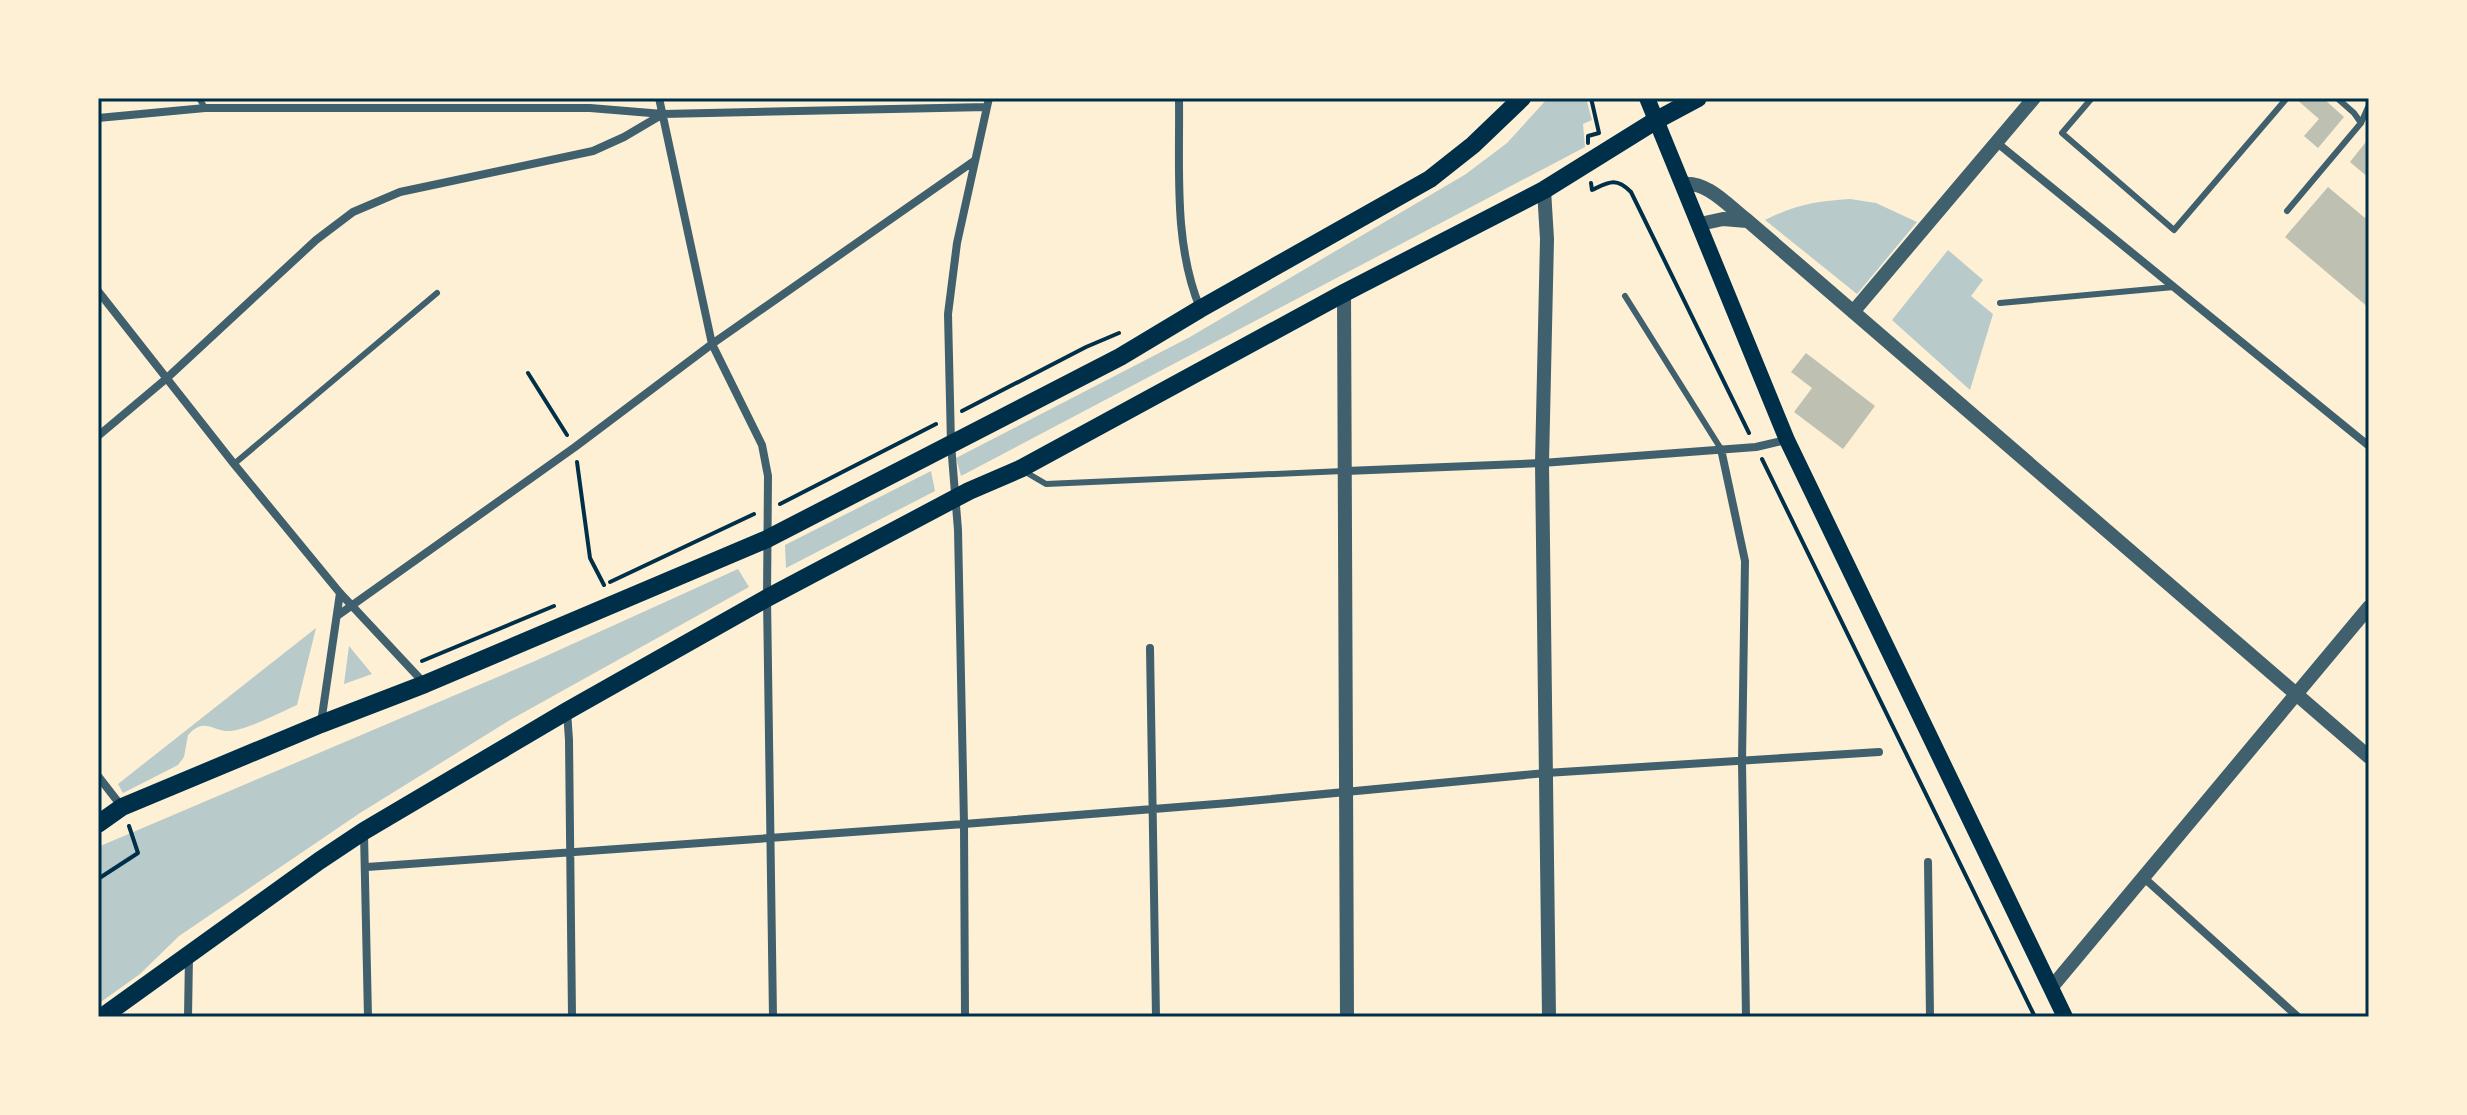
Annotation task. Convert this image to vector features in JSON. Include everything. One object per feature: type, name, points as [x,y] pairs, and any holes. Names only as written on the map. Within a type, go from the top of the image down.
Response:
[{"type":"main road","points":[[98,824],[122,807],[425,684],[767,539],[1120,357],[1430,179],[1473,145],[1522,98]]},
{"type":"main road","points":[[1647,98],[1787,440],[2065,1017]]},
{"type":"main road","points":[[102,1017],[364,831],[567,711],[767,598],[969,491],[1020,469],[1344,293],[1544,190],[1698,98]]},
{"type":"street","points":[[659,98],[712,344],[762,445],[768,476],[773,1017]]},
{"type":"street","points":[[1179,98],[1181,220],[1186,264],[1200,309]]},
{"type":"street","points":[[1853,312],[2034,98]]},
{"type":"street","points":[[98,118],[205,108],[590,108],[663,114],[988,102],[957,243],[948,314],[951,444],[957,499],[965,1017]]},
{"type":"street","points":[[98,436],[167,378],[316,240],[353,212],[400,192],[593,151],[663,114]]},
{"type":"street","points":[[1996,142],[2369,446]]},
{"type":"street","points":[[337,616],[575,447],[712,344],[974,161]]},
{"type":"street","points":[[1683,184],[1706,188],[1748,221],[2369,757]]},
{"type":"street","points":[[1544,190],[1547,239],[1542,463],[1549,1017]]},
{"type":"street","points":[[1700,224],[1733,218],[1748,221]]},
{"type":"street","points":[[98,291],[340,593],[425,684]]},
{"type":"street","points":[[1344,293],[1347,1017]]},
{"type":"street","points":[[1346,471],[1542,463],[1756,447],[1787,440]]},
{"type":"street","points":[[1721,449],[1745,561],[1742,762],[1746,1017]]},
{"type":"street","points":[[321,724],[340,593]]},
{"type":"street","points":[[2051,988],[2369,607]]},
{"type":"street","points":[[1150,648],[1156,1017]]},
{"type":"street","points":[[567,711],[572,1017]]},
{"type":"street","points":[[367,867],[1153,809],[1546,773],[1879,752]]},
{"type":"street","points":[[98,776],[122,807]]},
{"type":"street","points":[[364,831],[368,1017]]},
{"type":"street","points":[[1928,862],[1930,1017]]},
{"type":"street","points":[[2143,876],[2298,1017]]},
{"type":"street","points":[[188,1017],[189,954]]},
{"type":"lane","points":[[199,98],[205,108]]},
{"type":"lane","points":[[2092,98],[2062,133],[2174,230],[2287,98]]},
{"type":"lane","points":[[2337,98],[2365,122]]},
{"type":"lane","points":[[2287,211],[2365,122],[2369,105]]},
{"type":"lane","points":[[2000,303],[2174,287]]},
{"type":"lane","points":[[234,464],[437,293]]},
{"type":"lane","points":[[1625,296],[1721,449]]},
{"type":"lane","points":[[1020,469],[1046,484],[1346,471]]},
{"type":"path","points":[[1631,192],[2035,1017]]},
{"type":"path","points":[[528,373],[575,447],[590,558],[604,585],[769,506],[784,503],[1086,347],[1120,333]]},
{"type":"path","points":[[409,666],[562,603]]},
{"type":"path","points":[[98,879],[138,853],[122,807]]},
{"type":"shaded area","points":[[1548,98],[1586,98],[1592,120],[1583,124],[1585,147],[961,476],[956,458],[1190,337],[1466,174],[1507,143]]},
{"type":"shaded area","points":[[1850,199],[1876,203],[1917,222],[1857,294],[1765,220],[1806,205]]},
{"type":"shaded area","points":[[1948,250],[1983,280],[1971,296],[1993,314],[1970,390],[1892,320]]},
{"type":"shaded area","points":[[931,471],[935,491],[786,568],[785,545]]},
{"type":"shaded area","points":[[738,569],[749,587],[510,720],[360,813],[179,936],[140,974],[98,1004],[98,847],[535,661]]},
{"type":"shaded area","points":[[316,628],[297,705],[237,730],[199,726],[188,735],[184,757],[178,765],[123,793],[118,784]]},
{"type":"shaded area","points":[[349,646],[372,674],[344,684]]},
{"type":"building","points":[[2295,98],[2323,98],[2344,117],[2318,148],[2304,136],[2319,119]]},
{"type":"building","points":[[2369,138],[2369,178],[2350,162]]},
{"type":"building","points":[[2328,187],[2365,218],[2369,213],[2369,308],[2285,237]]},
{"type":"building","points":[[1806,353],[1875,406],[1843,449],[1794,412],[1812,388],[1791,372]]}]
